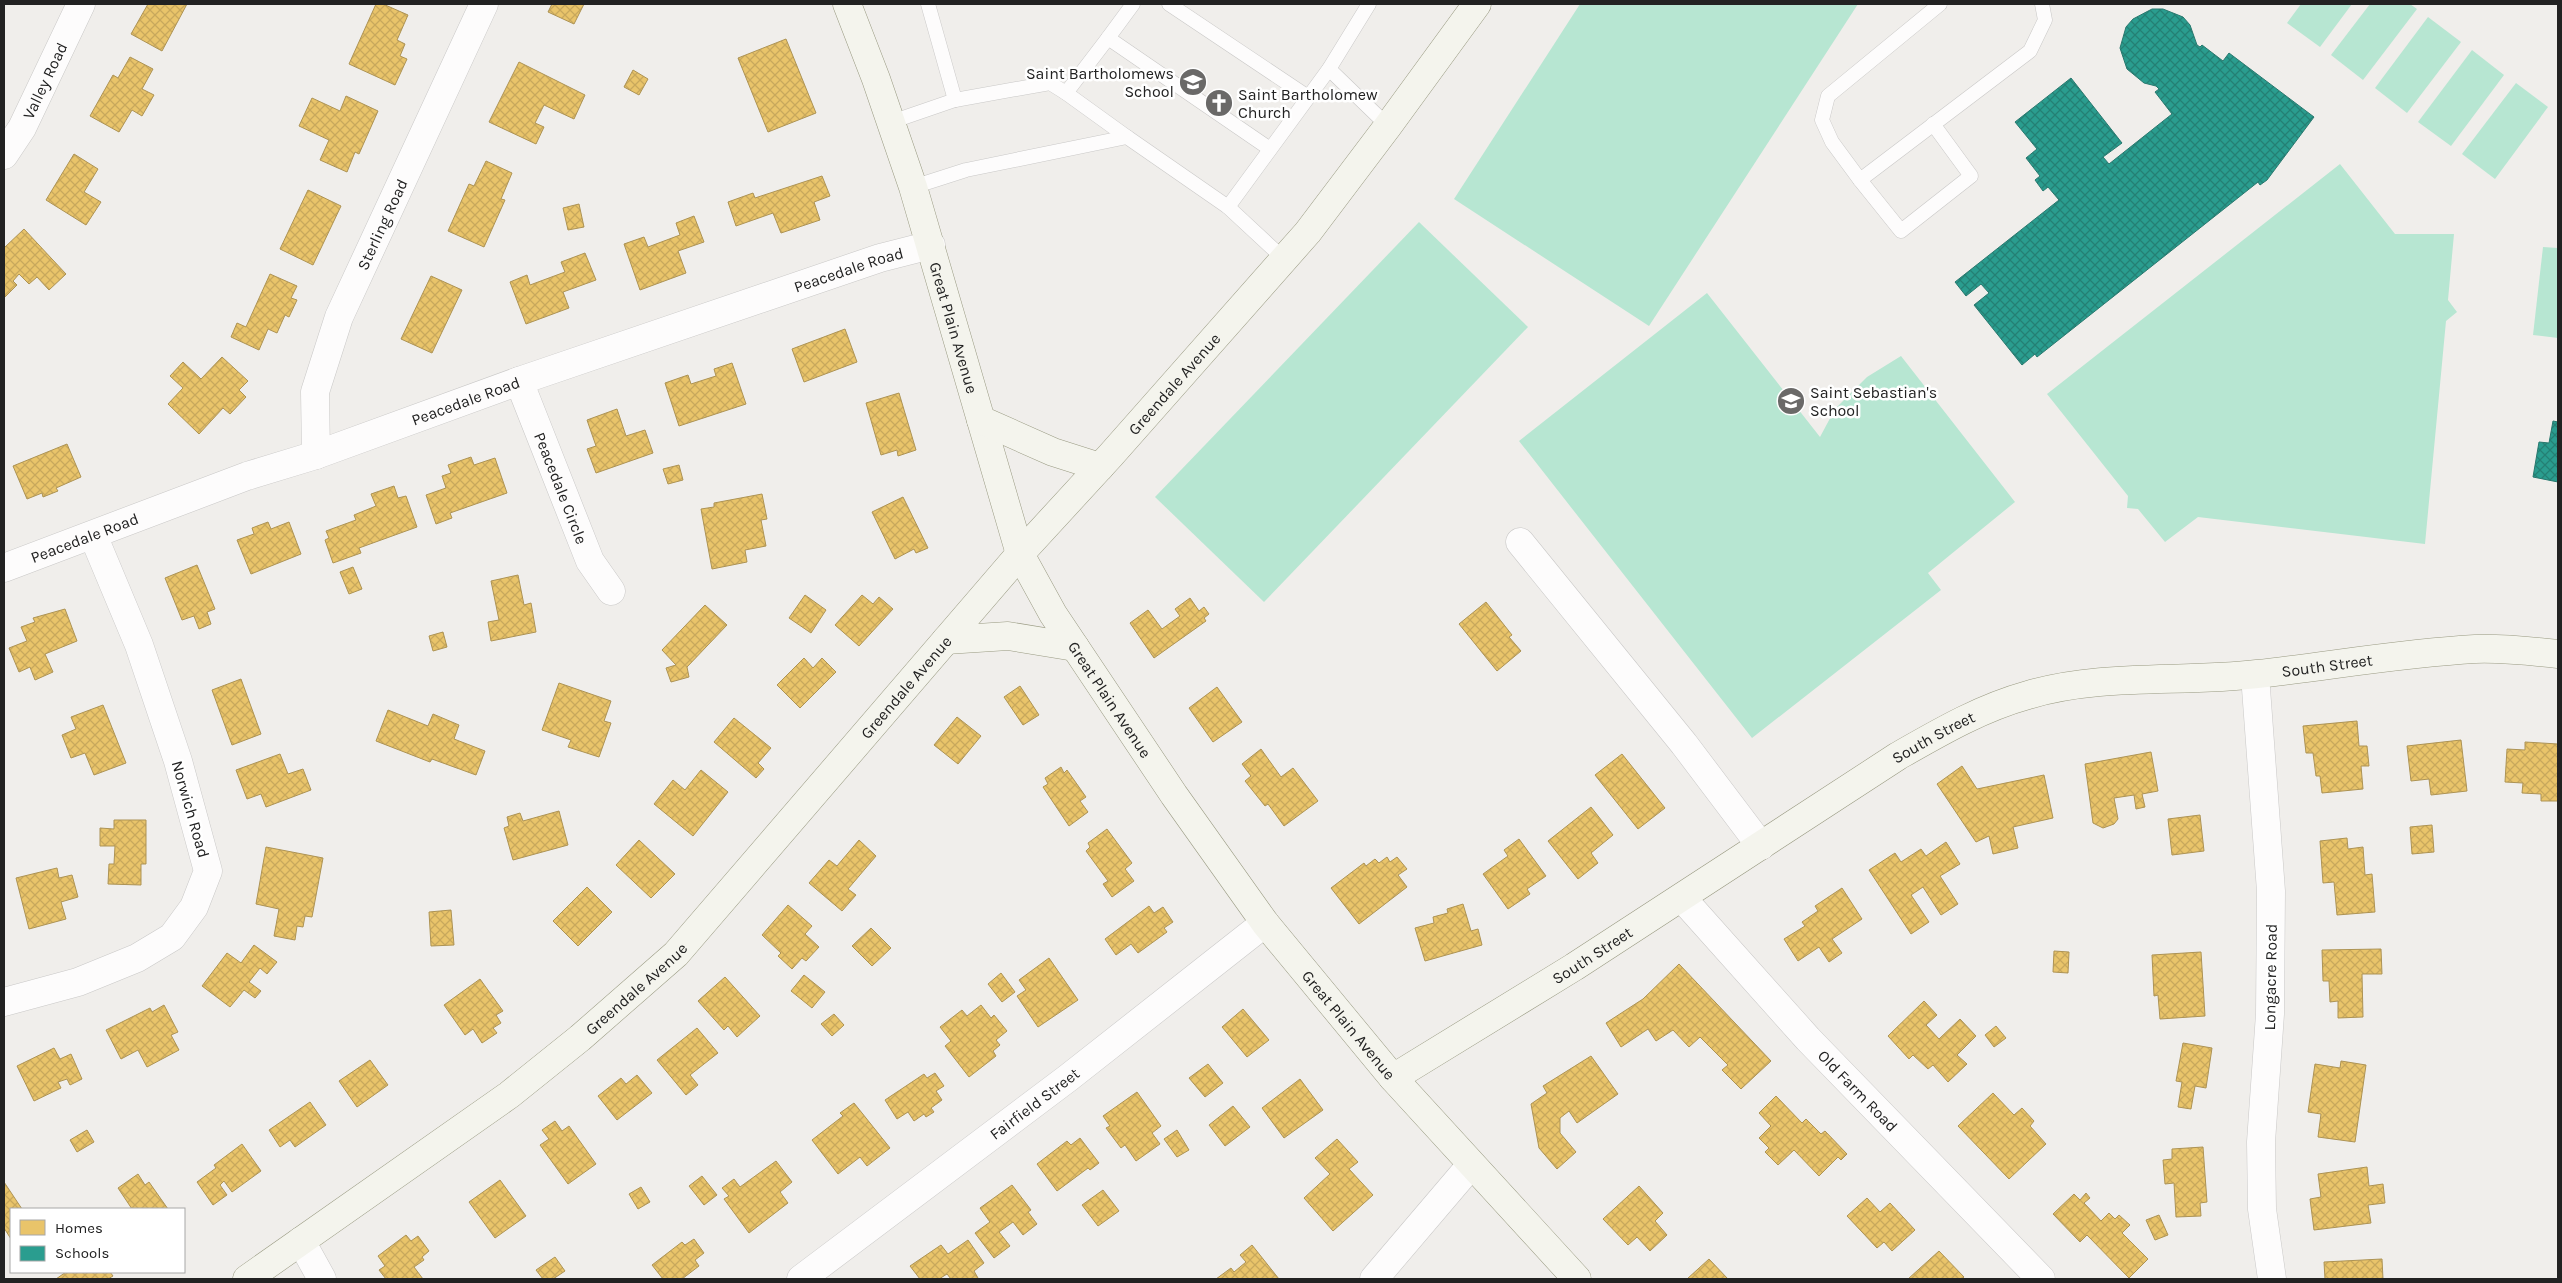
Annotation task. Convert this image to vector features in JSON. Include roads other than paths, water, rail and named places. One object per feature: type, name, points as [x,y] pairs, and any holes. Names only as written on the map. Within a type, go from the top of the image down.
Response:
[{"type":"main road","name":"Great Plain Avenue","points":[[847,4],[913,187],[1020,554],[1053,614],[1174,795],[1265,923],[1394,1078],[1471,1165],[1578,1279]]},
{"type":"main road","name":"Greendale Avenue","points":[[247,1279],[509,1094],[580,1038],[676,954],[1020,554],[1100,467],[1308,232],[1477,4]]},
{"type":"main road","points":[[981,420],[1053,452],[1100,467]]},
{"type":"main road","points":[[946,640],[1008,636],[1075,647]]},
{"type":"main road","name":"South Street","points":[[1394,1078],[1682,898],[1898,756],[1953,724],[2002,704],[2063,687],[2122,681],[2255,674],[2476,649],[2558,654]]},
{"type":"street","name":"Valley Road","points":[[4,155],[22,128],[81,4]]},
{"type":"street","name":"Sterling Road","points":[[316,455],[315,392],[339,317],[484,4]]},
{"type":"street","name":"Peacedale Road","points":[[4,568],[247,476],[316,455],[519,381],[880,258],[931,245]]},
{"type":"street","name":"Peacedale Circle","points":[[519,381],[590,561],[611,591]]},
{"type":"street","name":"Norwich Road","points":[[4,1002],[78,982],[137,958],[172,937],[194,907],[208,871],[178,761],[139,646],[93,535]]},
{"type":"street","points":[[1520,542],[1684,744],[1760,846]]},
{"type":"street","name":"Longacre Road","points":[[2255,674],[2271,891],[2270,1014],[2261,1151],[2262,1209],[2272,1279]]},
{"type":"street","name":"Old Farm Road","points":[[1682,898],[1808,1039],[2041,1279]]},
{"type":"street","name":"Fairfield Street","points":[[801,1279],[1068,1078],[1265,923]]},
{"type":"street","points":[[1374,1279],[1471,1165]]},
{"type":"street","points":[[301,1241],[322,1279]]},
{"type":"lane","points":[[928,4],[955,100]]},
{"type":"lane","points":[[1066,93],[1132,4]]},
{"type":"lane","points":[[1169,4],[1308,97]]},
{"type":"lane","points":[[1228,207],[1329,69],[1369,4]]},
{"type":"lane","points":[[1933,124],[1971,176],[1901,231],[1832,142],[1822,120],[1828,96],[1940,4]]},
{"type":"lane","points":[[1860,180],[2030,51],[2045,20],[2042,4]]},
{"type":"lane","points":[[1108,38],[1270,149]]},
{"type":"lane","points":[[1329,69],[1388,126]]},
{"type":"lane","points":[[891,122],[955,100],[1050,82],[1228,207],[1284,259]]},
{"type":"lane","points":[[913,187],[966,170],[1127,136]]},
{"type":"place","name":"Saint Bartholomews School","points":[[1193,82]]},
{"type":"place","name":"Saint Bartholomew Church","points":[[1219,103]]},
{"type":"place","name":"Saint Sebastian's School","points":[[1791,401]]}]
